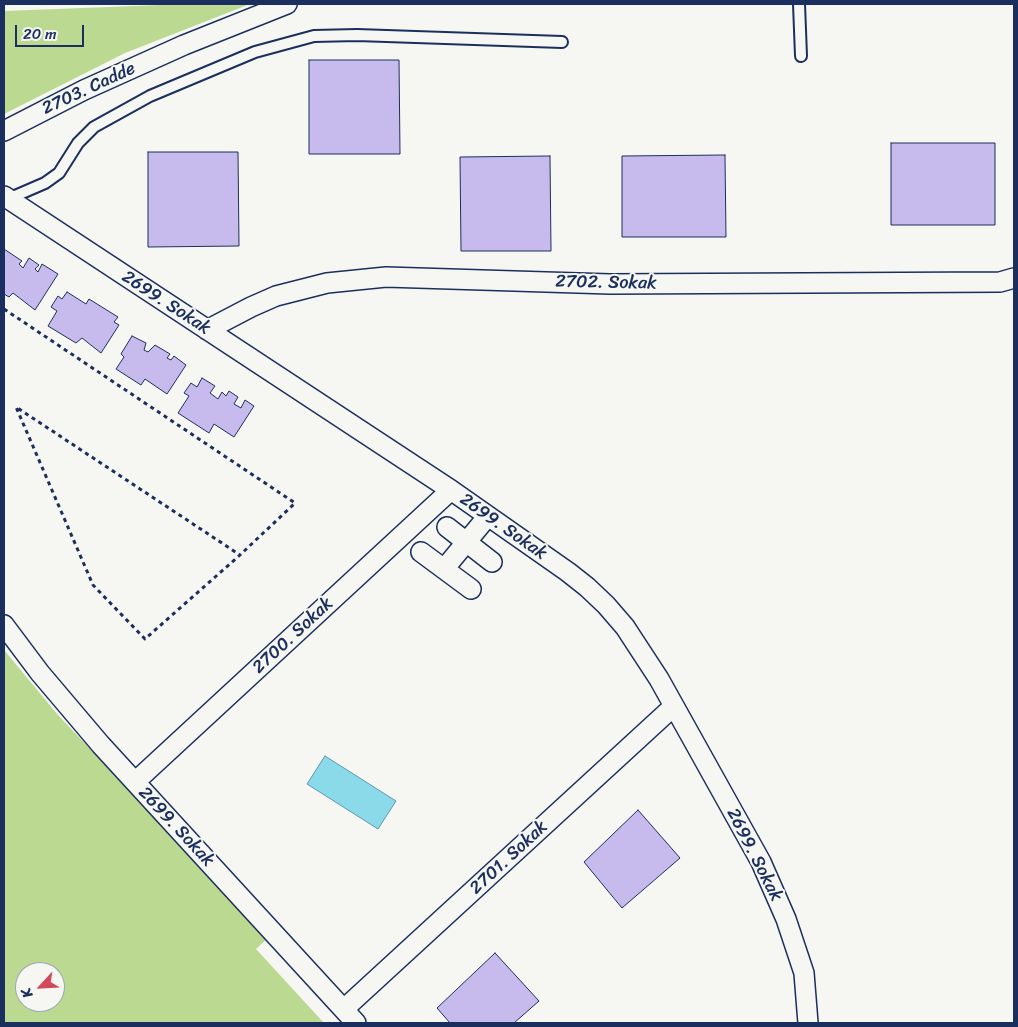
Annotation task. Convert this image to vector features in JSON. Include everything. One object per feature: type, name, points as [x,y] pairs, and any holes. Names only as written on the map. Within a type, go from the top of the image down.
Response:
[{"type":"street","name":"2703. Cadde","points":[[4,131],[84,90],[184,44],[287,4]]},
{"type":"street","name":"2699. Sokak","points":[[6,198],[451,490],[568,572],[606,605],[641,651],[761,862],[786,919],[804,973],[808,1023]]},
{"type":"street","name":"2702. Sokak","points":[[207,330],[276,296],[327,284],[386,276],[610,284],[1000,282],[1014,278]]},
{"type":"street","name":"2700. Sokak","points":[[135,782],[451,490]]},
{"type":"street","points":[[444,569],[488,516]]},
{"type":"street","points":[[447,527],[492,562]]},
{"type":"street","points":[[421,552],[471,589]]},
{"type":"street","name":"2699. Sokak","points":[[4,624],[46,680],[135,782],[356,1023]]},
{"type":"street","name":"2701. Sokak","points":[[344,1009],[674,706]]},
{"type":"lane","points":[[799,4],[801,56]]},
{"type":"lane","points":[[6,198],[45,183],[58,173],[78,143],[94,127],[150,96],[255,52],[314,36],[357,35],[562,42]]},
{"type":"path","points":[[4,310],[295,502],[240,555],[145,639],[93,585],[16,407],[240,555]]},
{"type":"green space","points":[[188,4],[250,4],[125,53],[4,114],[4,11]]},
{"type":"green space","points":[[4,650],[58,715],[269,937],[256,949],[324,1023],[4,1023]]},
{"type":"water","points":[[325,756],[396,801],[378,829],[307,784]]},
{"type":"building","points":[[309,60],[399,60],[400,154],[309,154]]},
{"type":"building","points":[[891,143],[995,143],[995,225],[891,225]]},
{"type":"building","points":[[148,152],[238,152],[239,246],[148,247]]},
{"type":"building","points":[[725,155],[726,237],[622,237],[622,156]]},
{"type":"building","points":[[550,156],[551,251],[461,251],[460,157]]},
{"type":"building","points":[[4,249],[22,261],[19,264],[23,268],[29,258],[39,265],[35,269],[38,272],[42,264],[58,274],[35,310],[13,293],[9,297],[4,294]]},
{"type":"building","points":[[67,292],[86,304],[89,299],[118,317],[114,322],[119,325],[101,353],[82,338],[76,343],[48,326],[57,311],[51,307],[58,296],[62,299]]},
{"type":"building","points":[[132,336],[146,343],[144,350],[148,352],[155,345],[170,354],[167,358],[171,360],[174,356],[186,365],[167,394],[145,379],[141,385],[116,369],[124,357],[121,354]]},
{"type":"building","points":[[202,378],[215,386],[210,393],[218,399],[222,392],[226,396],[229,391],[238,397],[234,404],[241,408],[245,400],[254,406],[234,437],[214,424],[209,433],[178,413],[189,396],[184,393],[191,383],[197,387]]},
{"type":"building","points":[[638,810],[680,858],[622,908],[584,862]]},
{"type":"building","points":[[495,953],[539,1001],[514,1023],[450,1023],[437,1008]]}]
